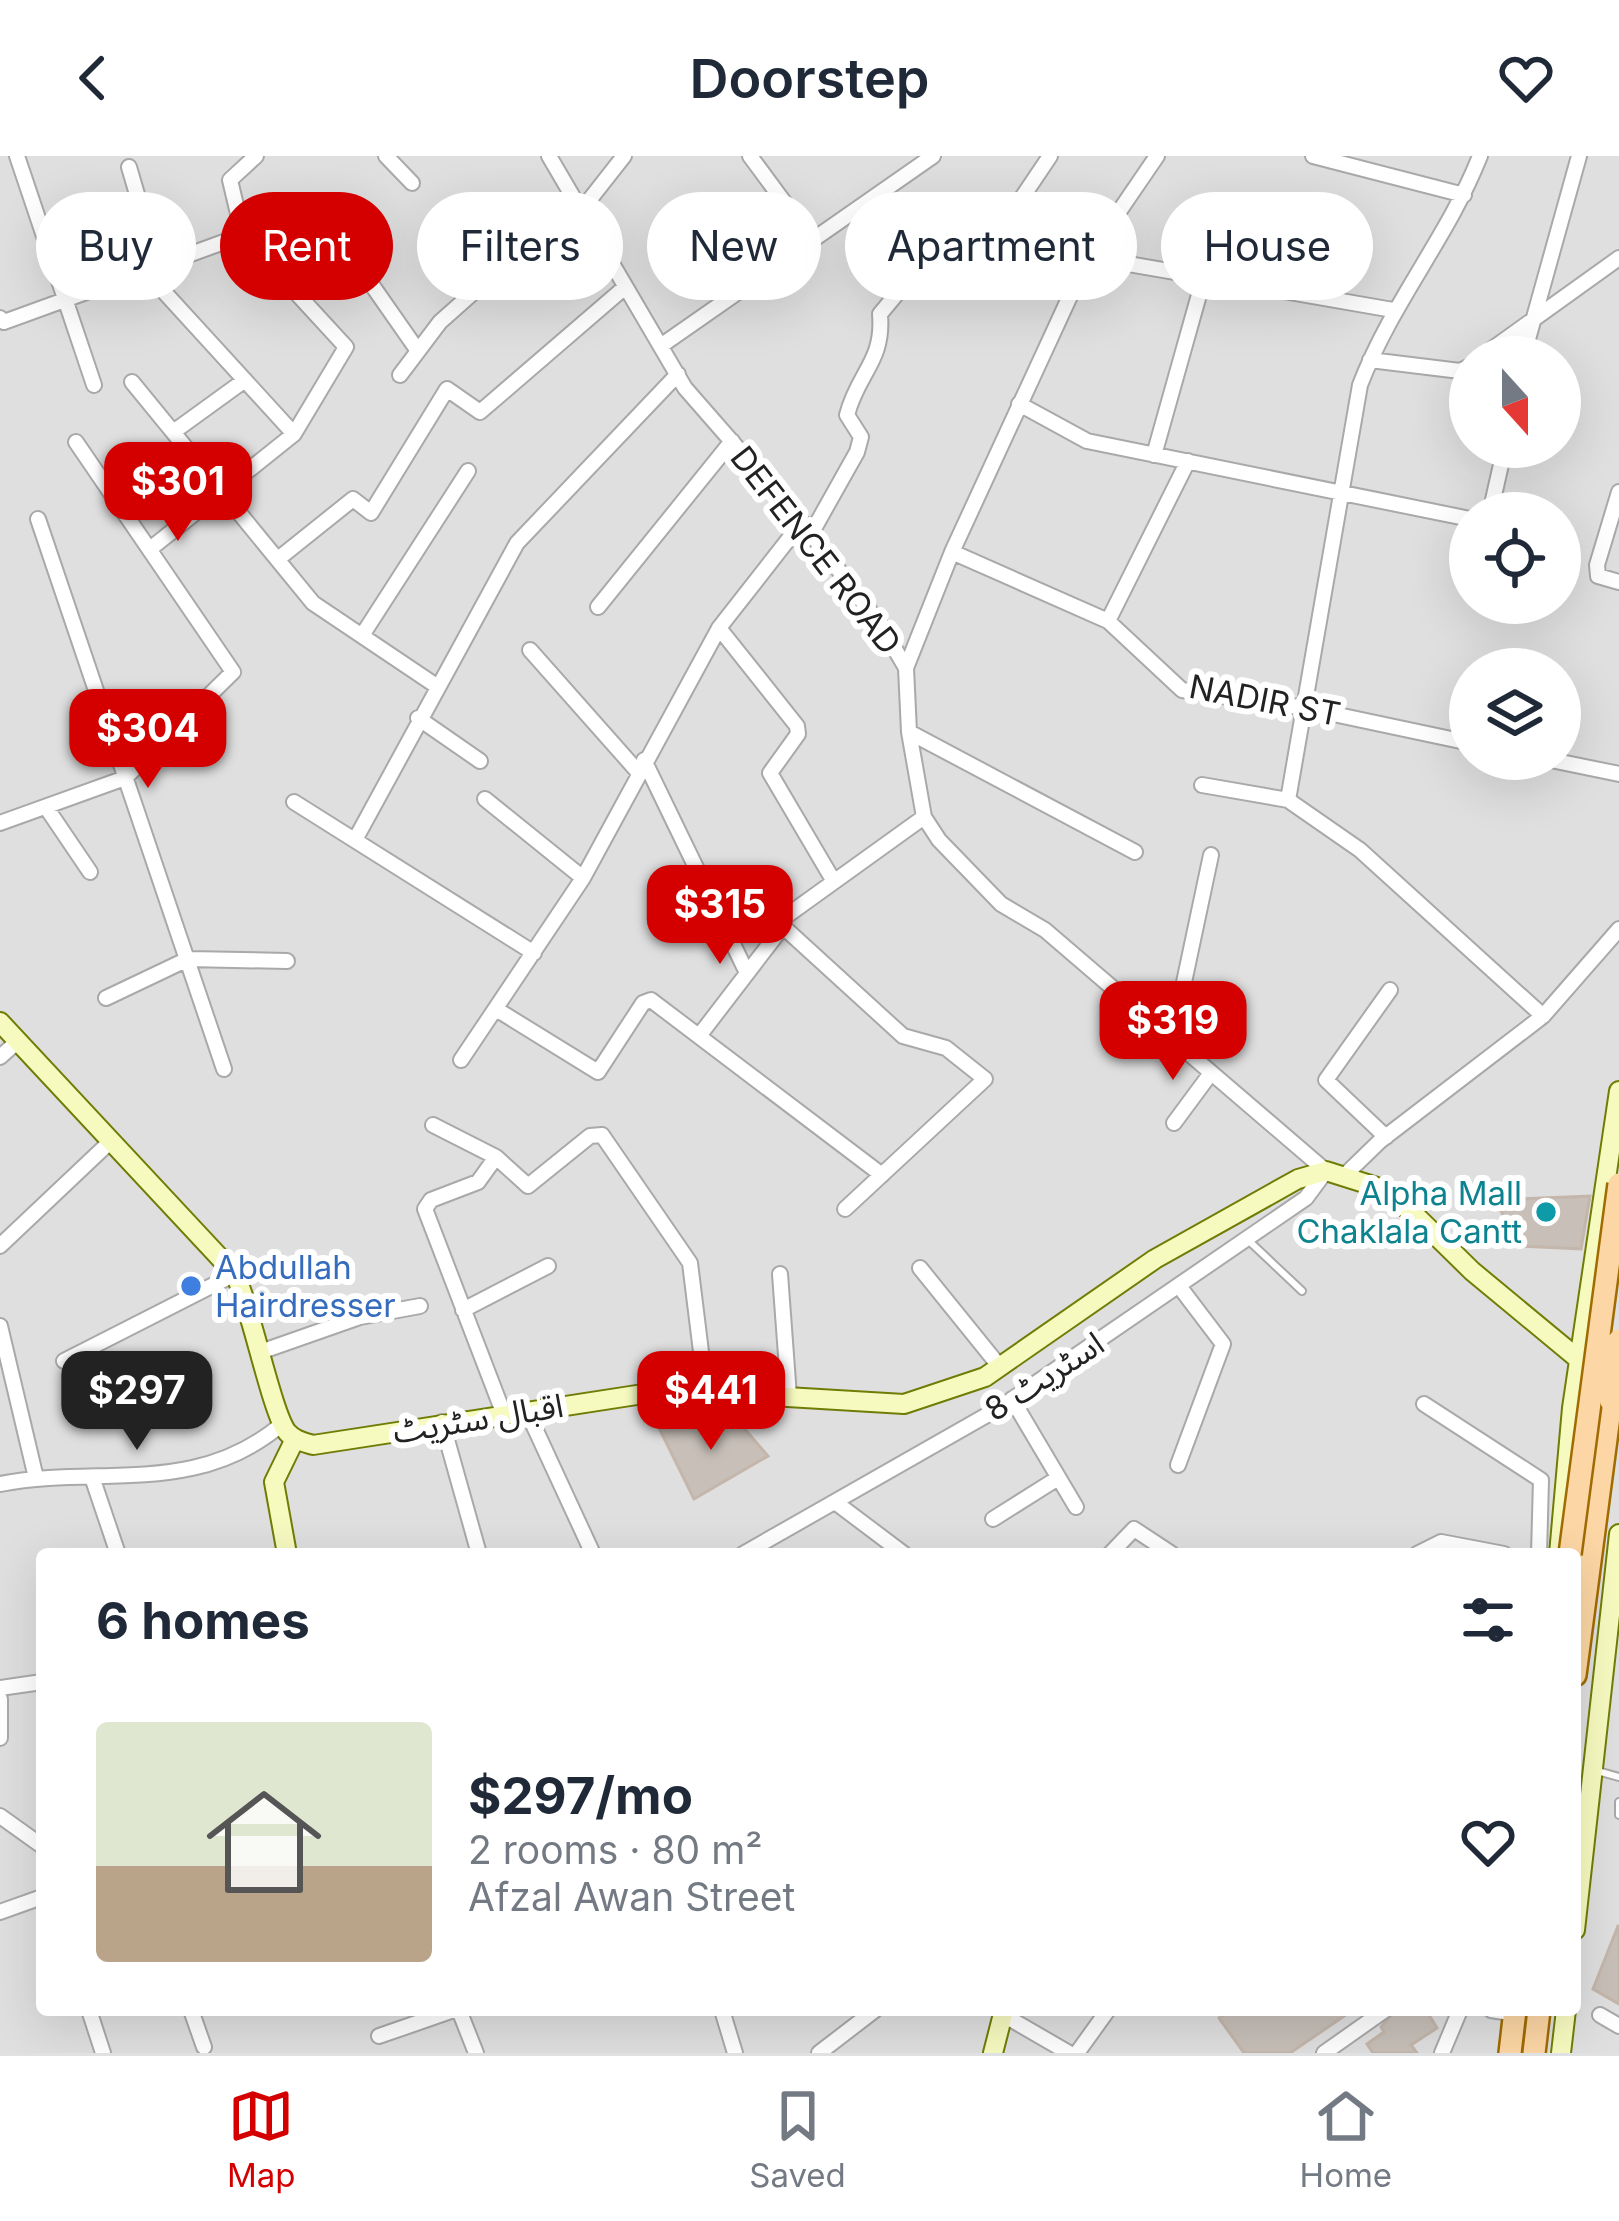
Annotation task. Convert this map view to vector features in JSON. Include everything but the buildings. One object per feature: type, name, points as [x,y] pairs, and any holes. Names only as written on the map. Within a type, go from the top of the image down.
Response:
[{"type":"main road","points":[[1571,1548],[1619,1184]]},
{"type":"main road","points":[[1581,1629],[1619,1340]]},
{"type":"main road","points":[[1504,2016],[1507,2050]]},
{"type":"main road","points":[[1534,2053],[1538,2016]]},
{"type":"street","points":[[17,156],[94,386]]},
{"type":"street","points":[[233,192],[230,180],[256,156]]},
{"type":"street","points":[[386,156],[412,183]]},
{"type":"street","name":"DEFENCE ROAD","points":[[549,156],[569,192]]},
{"type":"street","points":[[591,192],[624,156]]},
{"type":"street","points":[[749,156],[776,192]]},
{"type":"street","points":[[821,234],[933,156]]},
{"type":"street","points":[[1026,192],[1050,156]]},
{"type":"street","points":[[1132,192],[1157,156]]},
{"type":"street","points":[[1313,156],[1463,195]]},
{"type":"street","points":[[1288,800],[1340,489],[1370,360],[1480,156]]},
{"type":"street","points":[[1528,336],[1579,156]]},
{"type":"street","points":[[130,167],[135,192]]},
{"type":"street","points":[[1509,336],[1619,258]]},
{"type":"street","points":[[278,559],[353,499],[371,513],[447,389],[480,412],[624,288]]},
{"type":"street","name":"DEFENCE ROAD","points":[[624,288],[678,374],[806,528],[882,627],[906,668],[909,732],[924,817],[954,861],[1001,904],[1045,930],[1336,1173]]},
{"type":"street","points":[[177,300],[294,434]]},
{"type":"street","points":[[150,548],[294,434],[346,347],[303,300]]},
{"type":"street","points":[[382,300],[418,351]]},
{"type":"street","points":[[400,375],[440,322],[466,300]]},
{"type":"street","points":[[662,345],[726,300]]},
{"type":"street","points":[[461,1060],[583,878],[719,628],[806,528],[857,452],[861,437],[847,415],[853,391],[882,345],[880,314],[892,300]]},
{"type":"street","points":[[906,668],[952,552],[1067,300]]},
{"type":"street","points":[[1154,455],[1198,300]]},
{"type":"street","points":[[1336,300],[1393,310]]},
{"type":"street","points":[[0,318],[4,322],[62,301]]},
{"type":"street","points":[[1370,360],[1449,370]]},
{"type":"street","points":[[355,840],[435,686],[518,543],[678,374]]},
{"type":"street","points":[[176,430],[244,380]]},
{"type":"street","points":[[132,382],[314,603],[435,686]]},
{"type":"street","points":[[1018,404],[1087,441],[1449,514]]},
{"type":"street","points":[[598,607],[731,441]]},
{"type":"street","points":[[1,821],[125,778],[233,672],[76,442]]},
{"type":"street","points":[[1108,621],[1188,461]]},
{"type":"street","points":[[363,634],[468,471]]},
{"type":"street","points":[[1619,491],[1597,566],[1598,576],[1619,582]]},
{"type":"street","points":[[38,520],[224,1069]]},
{"type":"street","name":"NADIR ST","points":[[952,552],[1108,621],[1182,690],[1305,708],[1449,739]]},
{"type":"street","points":[[719,628],[793,717],[798,734],[770,773],[833,880]]},
{"type":"street","points":[[530,650],[642,766],[747,973]]},
{"type":"street","points":[[418,718],[480,761]]},
{"type":"street","points":[[909,732],[1135,852]]},
{"type":"street","points":[[1581,767],[1619,775]]},
{"type":"street","points":[[1202,784],[1288,800],[1360,850],[1543,1016]]},
{"type":"street","points":[[485,799],[583,878]]},
{"type":"street","points":[[294,802],[534,953]]},
{"type":"street","points":[[46,807],[89,872]]},
{"type":"street","points":[[844,1209],[985,1079],[946,1048],[903,1036],[778,922],[924,817]]},
{"type":"street","points":[[1172,1040],[1211,854]]},
{"type":"street","name":"اسٹریٹ 8","points":[[767,1548],[1012,1399],[1306,1198],[1543,1016],[1619,928]]},
{"type":"street","points":[[699,1036],[782,929]]},
{"type":"street","points":[[106,998],[188,958],[287,961]]},
{"type":"street","points":[[1386,1137],[1326,1080],[1390,990]]},
{"type":"street","points":[[496,1009],[591,1071],[604,1069],[647,999],[882,1175]]},
{"type":"street","points":[[0,1022],[235,1274],[289,1432],[274,1482],[286,1548]]},
{"type":"street","points":[[0,1057],[17,1042]]},
{"type":"street","points":[[1174,1123],[1211,1072]]},
{"type":"street","points":[[1560,1548],[1579,1362],[1619,1091]]},
{"type":"street","points":[[433,1125],[496,1157],[528,1186],[590,1136],[602,1135],[690,1263],[706,1392]]},
{"type":"street","points":[[0,1246],[112,1140]]},
{"type":"street","points":[[496,1157],[478,1183],[431,1200],[424,1209],[503,1412]]},
{"type":"street","points":[[1336,1173],[1380,1188],[1414,1214],[1579,1362],[1619,1390]]},
{"type":"street","name":"اقبال سٹریٹ","points":[[289,1432],[313,1445],[526,1408],[669,1390],[904,1404],[1000,1367],[1155,1259],[1298,1179],[1336,1173]]},
{"type":"street","points":[[463,1310],[548,1266]]},
{"type":"street","points":[[920,1268],[1000,1367]]},
{"type":"street","points":[[64,1361],[235,1274]]},
{"type":"street","points":[[780,1274],[788,1396]]},
{"type":"street","points":[[1178,1465],[1223,1344],[1179,1286]]},
{"type":"street","points":[[263,1352],[360,1318],[420,1306]]},
{"type":"street","points":[[0,1325],[36,1478]]},
{"type":"street","points":[[1012,1399],[1076,1507]]},
{"type":"street","points":[[1424,1404],[1540,1480],[1539,1548]]},
{"type":"street","points":[[526,1408],[590,1548]]},
{"type":"street","points":[[442,1422],[477,1548]]},
{"type":"street","points":[[0,1484],[36,1478],[148,1478],[198,1468],[289,1432]]},
{"type":"street","points":[[92,1478],[116,1548]]},
{"type":"street","points":[[993,1519],[1058,1478]]},
{"type":"street","points":[[836,1502],[896,1548]]},
{"type":"street","points":[[1116,1548],[1134,1529],[1163,1548]]},
{"type":"street","points":[[1581,1877],[1619,1534]]},
{"type":"street","points":[[1430,1548],[1442,1542],[1473,1548]]},
{"type":"street","points":[[0,1688],[36,1683]]},
{"type":"street","points":[[0,1699],[0,1738]]},
{"type":"street","points":[[0,1816],[36,1842]]},
{"type":"street","points":[[0,1912],[36,1899]]},
{"type":"street","points":[[1600,2015],[1619,2026]]},
{"type":"street","points":[[91,2016],[103,2053]]},
{"type":"street","points":[[193,2016],[204,2047]]},
{"type":"street","points":[[379,2036],[438,2016]]},
{"type":"street","points":[[459,2016],[476,2053]]},
{"type":"street","points":[[724,2016],[735,2053]]},
{"type":"street","points":[[819,2053],[867,2016]]},
{"type":"street","points":[[992,2053],[1004,2016]]},
{"type":"street","points":[[1010,2016],[1073,2053],[1103,2016]]},
{"type":"street","points":[[1324,2053],[1376,2016]]},
{"type":"street","points":[[1442,2053],[1457,2016]]},
{"type":"street","points":[[1566,2051],[1567,2016]]},
{"type":"lane","points":[[1247,1240],[1302,1291]]},
{"type":"lane","points":[[1593,1770],[1619,1777]]},
{"type":"lane","points":[[1619,1802],[1619,1815]]},
{"type":"shaded area","points":[[0,156],[1619,156],[1619,2053],[0,2053]]},
{"type":"place","name":"Alpha Mall Chaklala Cantt","points":[[1546,1212]]},
{"type":"place","name":"Abdullah Hairdresser","points":[[191,1286]]}]
